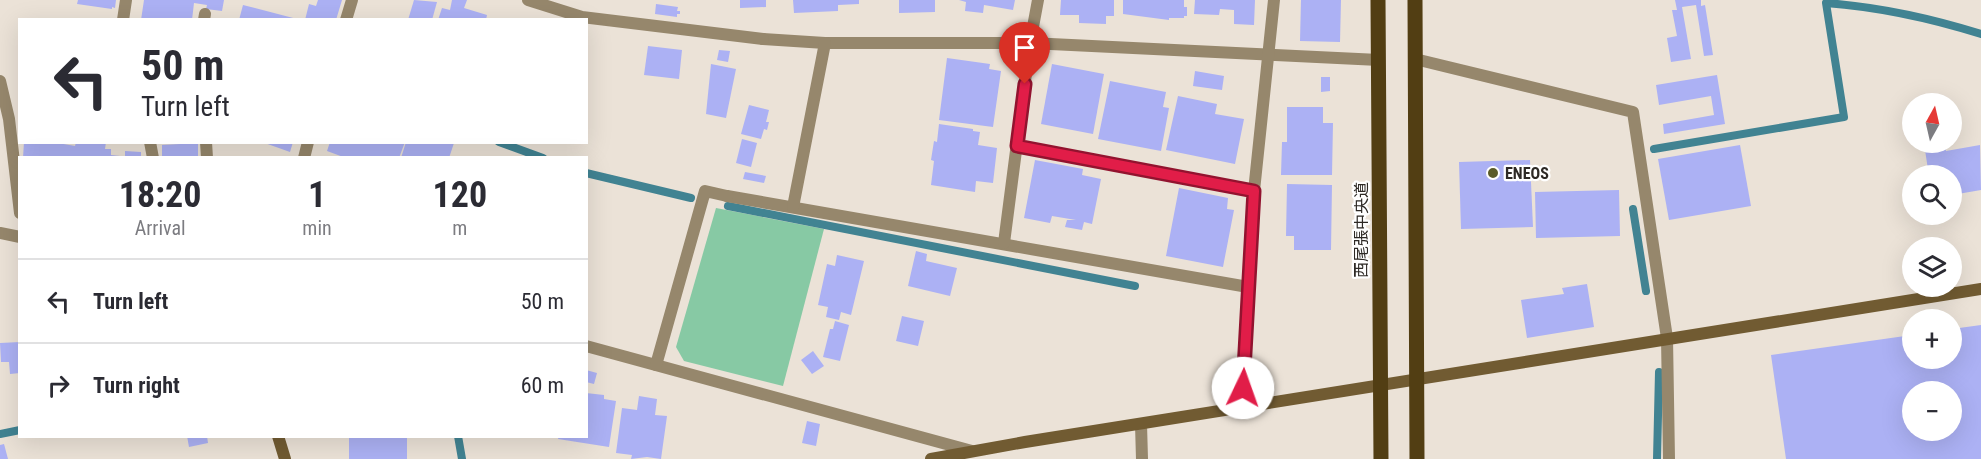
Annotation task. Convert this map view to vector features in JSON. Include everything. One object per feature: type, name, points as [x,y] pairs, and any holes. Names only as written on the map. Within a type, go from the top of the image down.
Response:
[{"type":"main road","name":"西尾張中央道","points":[[1378,0],[1381,459]]},
{"type":"main road","points":[[1415,0],[1417,459]]},
{"type":"street","points":[[123,18],[126,0]]},
{"type":"street","points":[[347,18],[352,0]]},
{"type":"street","points":[[528,0],[582,17],[764,39],[825,43],[1030,43],[1379,60]]},
{"type":"street","points":[[1004,243],[1030,43],[1038,0]]},
{"type":"street","points":[[1242,408],[1254,191],[1274,0]]},
{"type":"street","points":[[793,207],[825,43]]},
{"type":"street","points":[[1415,59],[1632,112],[1667,338],[1669,459]]},
{"type":"street","points":[[0,81],[9,119],[18,196]]},
{"type":"street","points":[[1017,146],[1254,191]]},
{"type":"street","points":[[656,365],[705,191],[1248,288]]},
{"type":"street","points":[[0,233],[18,237]]},
{"type":"street","points":[[931,459],[1667,338],[1981,289]]},
{"type":"street","points":[[588,347],[972,451]]},
{"type":"street","points":[[1141,424],[1142,459]]},
{"type":"street","points":[[279,438],[285,459]]},
{"type":"green space","points":[[716,208],[824,229],[783,386],[684,361],[676,347]]},
{"type":"building","points":[[78,0],[116,0],[115,8],[112,7],[112,9],[77,4]]},
{"type":"building","points":[[144,0],[224,0],[222,11],[206,9],[207,5],[194,3],[192,18],[141,18]]},
{"type":"building","points":[[318,0],[342,0],[337,18],[306,18],[309,4],[316,6]]},
{"type":"building","points":[[414,0],[437,2],[433,18],[409,18]]},
{"type":"building","points":[[452,0],[467,0],[464,8],[487,15],[486,18],[439,18],[442,8],[450,10]]},
{"type":"building","points":[[740,0],[766,0],[766,7],[740,8]]},
{"type":"building","points":[[793,0],[859,0],[859,4],[838,5],[838,11],[794,13]]},
{"type":"building","points":[[899,0],[935,0],[935,12],[899,13]]},
{"type":"building","points":[[959,0],[1015,0],[1013,10],[984,5],[983,13],[965,11],[966,2]]},
{"type":"building","points":[[1061,0],[1114,0],[1114,16],[1106,16],[1106,24],[1079,23],[1079,15],[1060,15]]},
{"type":"building","points":[[1123,0],[1184,0],[1187,16],[1169,18],[1169,20],[1123,14]]},
{"type":"building","points":[[1195,0],[1255,0],[1254,25],[1234,24],[1234,10],[1220,9],[1219,15],[1194,14]]},
{"type":"building","points":[[1301,0],[1341,0],[1340,42],[1300,41]]},
{"type":"building","points":[[1675,0],[1701,0],[1701,6],[1705,5],[1713,55],[1704,56],[1696,5],[1682,7],[1691,59],[1671,62],[1667,38],[1677,36],[1672,10],[1677,10]]},
{"type":"building","points":[[656,4],[678,7],[677,11],[680,11],[680,14],[677,14],[677,17],[655,14]]},
{"type":"building","points":[[243,5],[293,18],[240,18]]},
{"type":"building","points":[[648,46],[682,50],[679,79],[644,75]]},
{"type":"building","points":[[719,50],[730,51],[728,62],[717,60]]},
{"type":"building","points":[[947,58],[990,64],[989,69],[1001,71],[993,127],[939,120]]},
{"type":"building","points":[[711,64],[736,69],[726,118],[706,114]]},
{"type":"building","points":[[1052,64],[1104,74],[1093,134],[1041,124]]},
{"type":"building","points":[[1195,71],[1224,76],[1222,90],[1193,86]]},
{"type":"building","points":[[1717,75],[1725,124],[1664,134],[1663,124],[1714,115],[1711,96],[1659,105],[1656,85]]},
{"type":"building","points":[[1321,77],[1330,77],[1330,91],[1321,92]]},
{"type":"building","points":[[1110,81],[1166,92],[1163,107],[1169,108],[1161,151],[1098,139]]},
{"type":"building","points":[[1178,96],[1217,104],[1215,114],[1244,119],[1235,164],[1166,150]]},
{"type":"building","points":[[749,105],[769,110],[767,130],[764,129],[761,139],[741,134]]},
{"type":"building","points":[[1287,107],[1323,107],[1323,123],[1333,123],[1332,175],[1281,175],[1282,142],[1287,142]]},
{"type":"building","points":[[939,124],[973,129],[973,131],[980,132],[978,145],[997,148],[993,183],[976,181],[975,192],[931,185],[934,161],[931,160],[934,141],[937,142]]},
{"type":"building","points":[[742,139],[757,143],[751,167],[736,163]]},
{"type":"building","points":[[24,144],[75,146],[76,144],[106,144],[105,149],[111,149],[111,155],[120,156],[23,156]]},
{"type":"building","points":[[198,144],[198,156],[162,156],[162,145]]},
{"type":"building","points":[[268,144],[292,144],[290,152]]},
{"type":"building","points":[[329,144],[404,144],[400,156],[341,156],[327,151]]},
{"type":"building","points":[[405,144],[454,144],[450,156],[402,156]]},
{"type":"building","points":[[1740,145],[1751,206],[1669,220],[1658,159]]},
{"type":"building","points":[[1980,145],[1981,190],[1962,193],[1962,165],[1927,165],[1925,153],[1962,153],[1962,148]]},
{"type":"building","points":[[125,151],[141,152],[141,156],[125,156]]},
{"type":"building","points":[[1035,160],[1083,169],[1082,175],[1101,179],[1092,224],[1084,222],[1082,230],[1065,227],[1067,220],[1076,220],[1052,216],[1050,223],[1024,218]]},
{"type":"building","points":[[1530,160],[1533,227],[1461,229],[1459,162]]},
{"type":"building","points":[[745,172],[766,176],[764,183],[743,179]]},
{"type":"building","points":[[1287,184],[1332,185],[1331,250],[1294,250],[1294,236],[1286,236]]},
{"type":"building","points":[[1179,188],[1228,198],[1227,209],[1234,210],[1223,267],[1166,256]]},
{"type":"building","points":[[1619,190],[1620,236],[1536,238],[1535,192]]},
{"type":"building","points":[[916,251],[927,254],[926,261],[957,268],[950,296],[908,286]]},
{"type":"building","points":[[837,255],[864,261],[851,315],[841,312],[839,320],[826,317],[828,307],[818,305],[827,264],[835,266]]},
{"type":"building","points":[[1587,284],[1594,327],[1527,338],[1521,300],[1564,294],[1562,288]]},
{"type":"building","points":[[902,316],[924,321],[918,346],[896,341]]},
{"type":"building","points":[[835,321],[849,325],[840,361],[823,357],[830,329],[833,329]]},
{"type":"building","points":[[1981,325],[1981,459],[1786,459],[1771,355],[1902,336],[1902,369],[1962,369],[1962,328]]},
{"type":"building","points":[[18,342],[18,373],[10,374],[9,362],[1,362],[0,343]]},
{"type":"building","points":[[813,351],[824,366],[812,374],[801,360]]},
{"type":"building","points":[[588,371],[597,373],[594,384],[588,382]]},
{"type":"building","points":[[588,393],[604,395],[604,399],[616,401],[609,447],[558,439],[588,438]]},
{"type":"building","points":[[639,396],[657,399],[655,415],[667,416],[661,459],[647,457],[631,459],[632,455],[616,453],[622,408],[637,410]]},
{"type":"building","points":[[807,421],[820,424],[816,446],[802,443]]},
{"type":"building","points":[[187,438],[207,438],[208,443],[189,447]]},
{"type":"building","points":[[349,438],[407,438],[407,459],[349,459]]},
{"type":"building","points":[[4,444],[8,459],[0,459],[0,445]]},
{"type":"waterway","points":[[1654,149],[1844,117],[1826,3],[1904,14],[1981,34]]},
{"type":"waterway","points":[[504,144],[538,156]]},
{"type":"waterway","points":[[588,173],[691,198]]},
{"type":"waterway","points":[[728,206],[1135,286]]},
{"type":"waterway","points":[[1633,209],[1646,291]]},
{"type":"waterway","points":[[1657,459],[1659,372]]},
{"type":"waterway","points":[[0,434],[18,430]]},
{"type":"waterway","points":[[458,438],[462,459]]},
{"type":"place","name":"ENEOS","points":[[1493,173]]},
{"type":"route","points":[[1025,84],[1017,146],[1254,191],[1243,388]]}]
